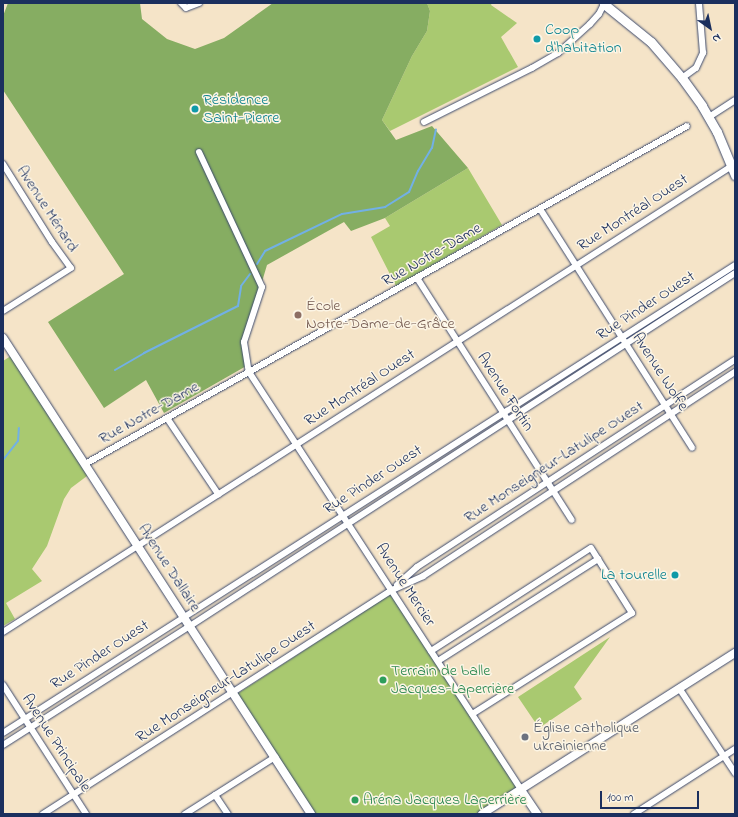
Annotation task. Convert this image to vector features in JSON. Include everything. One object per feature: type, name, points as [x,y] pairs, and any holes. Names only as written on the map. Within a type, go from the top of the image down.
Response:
[{"type":"main road","points":[[604,3],[651,42],[682,78],[709,117],[733,170]]},
{"type":"street","points":[[181,3],[186,8],[199,3]]},
{"type":"street","points":[[424,122],[532,68],[558,53],[590,24],[599,14],[604,3]]},
{"type":"street","points":[[682,78],[696,68],[703,54],[700,3]]},
{"type":"street","points":[[709,117],[735,100]]},
{"type":"street","name":"Rue Notre-Dame","points":[[85,464],[687,126]]},
{"type":"street","points":[[199,152],[262,287],[244,342],[249,372]]},
{"type":"street","name":"Avenue Ménard","points":[[3,164],[66,264],[71,268],[3,312]]},
{"type":"street","name":"Rue Montréal Ouest","points":[[3,632],[576,265],[733,170]]},
{"type":"street","name":"Avenue Wolfe","points":[[540,209],[692,448]]},
{"type":"street","name":"Rue Pinder Ouest","points":[[3,733],[735,264]]},
{"type":"street","name":"Rue Pinder Ouest","points":[[3,745],[190,626],[735,273]]},
{"type":"street","name":"Avenue Fortin","points":[[417,278],[572,520]]},
{"type":"street","name":"Avenue Dallaire","points":[[3,338],[312,814]]},
{"type":"street","name":"Rue Monseigneur-Latulipe Ouest","points":[[392,590],[417,567],[735,360]]},
{"type":"street","name":"Avenue Mercier","points":[[249,372],[537,814]]},
{"type":"street","name":"Rue Monseigneur-Latulipe Ouest","points":[[43,814],[234,693],[392,590],[423,576],[735,372]]},
{"type":"street","points":[[167,418],[218,494]]},
{"type":"street","points":[[431,651],[591,548],[632,614],[472,714]]},
{"type":"street","points":[[438,661],[598,559]]},
{"type":"street","points":[[482,814],[735,653]]},
{"type":"street","name":"Avenue Principale","points":[[3,685],[86,814]]},
{"type":"street","points":[[679,688],[735,773]]},
{"type":"street","points":[[634,814],[735,749]]},
{"type":"street","points":[[185,814],[275,757]]},
{"type":"street","points":[[215,795],[228,814]]},
{"type":"green space","points":[[8,3],[140,3],[142,19],[167,39],[195,49],[224,38],[273,3],[427,3],[430,11],[427,31],[412,56],[382,120],[396,140],[432,126],[468,168],[385,218],[351,231],[344,222],[267,265],[244,342],[248,365],[164,413],[146,380],[104,408],[48,322],[124,274],[3,90],[3,16]]},
{"type":"green space","points":[[427,3],[492,3],[491,5],[517,23],[501,37],[518,67],[390,131],[382,120],[412,56],[427,31],[430,11]]},
{"type":"green space","points":[[468,168],[502,225],[396,286],[371,237],[390,226],[385,218]]},
{"type":"green space","points":[[14,354],[91,473],[71,488],[64,499],[47,546],[32,569],[42,581],[6,603],[15,619],[3,626],[3,361]]},
{"type":"green space","points":[[392,593],[521,790],[481,814],[315,814],[237,694]]},
{"type":"green space","points":[[610,637],[574,687],[582,699],[539,728],[518,697]]},
{"type":"waterway","points":[[257,264],[265,251],[342,214],[385,207],[409,192],[418,171],[432,148],[436,129]]},
{"type":"waterway","points":[[115,370],[144,353],[238,306],[241,286],[250,274]]},
{"type":"waterway","points":[[3,460],[18,441],[19,428]]},
{"type":"place","name":"Coop d'habitation","points":[[537,39]]},
{"type":"place","name":"Résidence Saint-Pierre","points":[[195,109]]},
{"type":"place","name":"École Notre-Dame-de-Grâce","points":[[298,315]]},
{"type":"place","name":"La tourelle","points":[[675,575]]},
{"type":"place","name":"Terrain de balle Jacques-Laperrière","points":[[383,680]]},
{"type":"place","name":"Église catholique ukrainienne","points":[[525,737]]},
{"type":"place","name":"Aréna Jacques Laperrière","points":[[355,800]]}]
